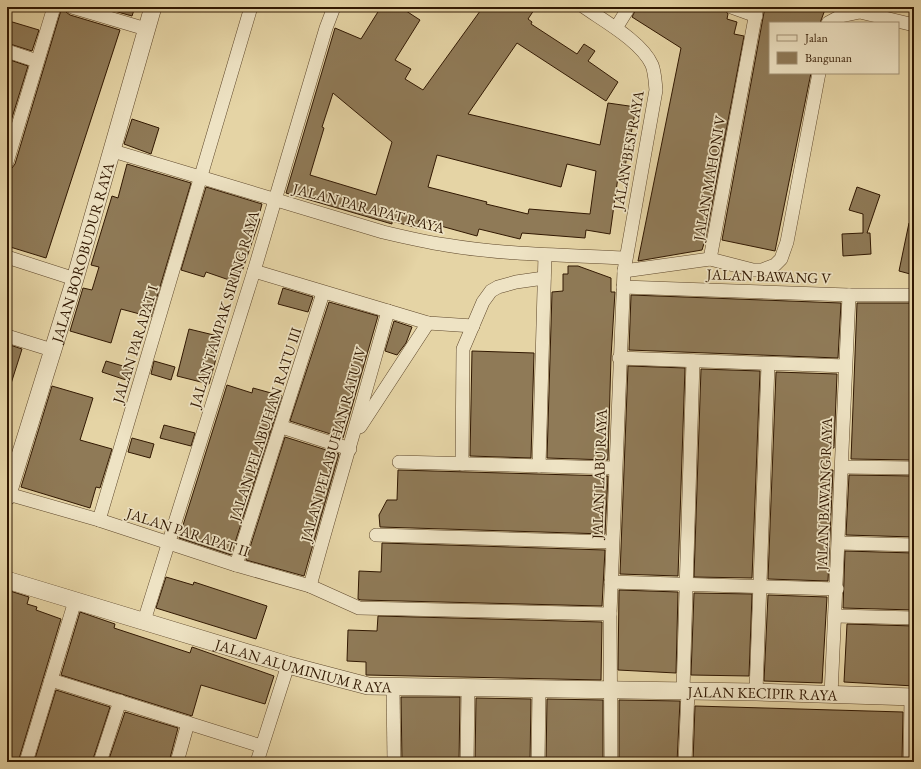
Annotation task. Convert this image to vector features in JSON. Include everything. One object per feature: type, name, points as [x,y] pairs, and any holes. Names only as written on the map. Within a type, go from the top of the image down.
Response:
[{"type":"street","points":[[7,162],[54,7]]},
{"type":"street","points":[[72,7],[146,29]]},
{"type":"street","name":"JALAN BOROBUDUR RAYA","points":[[7,496],[75,279],[113,151],[153,7]]},
{"type":"street","name":"JALAN PARAPAT I","points":[[99,520],[251,7]]},
{"type":"street","name":"JALAN TAMPAK SIRING RAYA","points":[[144,621],[254,271],[274,199],[326,28],[334,7]]},
{"type":"street","name":"JALAN BESI RAYA","points":[[584,7],[616,28],[646,55],[652,65],[655,76],[656,90],[624,265]]},
{"type":"street","points":[[616,28],[629,7]]},
{"type":"street","name":"JALAN MAHONI V","points":[[624,265],[710,259],[756,12],[731,7]]},
{"type":"street","points":[[829,22],[830,20],[848,14],[860,12],[914,25]]},
{"type":"street","points":[[7,50],[37,61]]},
{"type":"street","points":[[710,259],[758,270],[772,267],[783,257],[789,234],[819,74]]},
{"type":"street","name":"JALAN PARAPAT RAYA","points":[[113,151],[413,239],[446,246],[545,255],[624,265]]},
{"type":"street","points":[[539,466],[545,255]]},
{"type":"street","points":[[7,256],[75,279]]},
{"type":"street","name":"JALAN LABU RAYA","points":[[611,762],[610,614],[619,358],[624,265]]},
{"type":"street","points":[[254,271],[428,323],[473,326]]},
{"type":"street","points":[[462,464],[463,349],[483,302],[491,291],[507,284],[544,278]]},
{"type":"street","name":"JALAN BAWANG V","points":[[623,287],[849,295],[914,295]]},
{"type":"street","name":"JALAN PELABUHAN RATU III","points":[[236,565],[282,427],[324,293]]},
{"type":"street","name":"JALAN BAWANG RAYA","points":[[831,695],[839,544],[844,366],[849,295]]},
{"type":"street","name":"JALAN PELABUHAN RATU IV","points":[[310,586],[352,443],[388,311]]},
{"type":"street","points":[[282,427],[352,443],[428,323]]},
{"type":"street","points":[[7,336],[52,350]]},
{"type":"street","points":[[619,358],[844,366]]},
{"type":"street","points":[[685,762],[687,584],[693,361]]},
{"type":"street","points":[[756,692],[768,364]]},
{"type":"street","points":[[399,462],[615,468]]},
{"type":"street","points":[[842,467],[914,468]]},
{"type":"street","name":"JALAN PARAPAT II","points":[[7,496],[99,520],[236,565],[310,586],[359,608],[610,614]]},
{"type":"street","points":[[376,535],[612,542]]},
{"type":"street","points":[[839,544],[914,545]]},
{"type":"street","name":"JALAN ALUMINIUM RAYA","points":[[7,580],[346,682],[393,688],[610,690]]},
{"type":"street","points":[[611,582],[760,585],[836,589]]},
{"type":"street","points":[[26,762],[75,601]]},
{"type":"street","points":[[836,616],[914,618]]},
{"type":"street","points":[[257,762],[288,665]]},
{"type":"street","points":[[50,680],[261,746]]},
{"type":"street","points":[[393,688],[394,762]]},
{"type":"street","points":[[467,762],[468,689]]},
{"type":"street","points":[[538,762],[539,690]]},
{"type":"street","name":"JALAN KECIPIR RAYA","points":[[610,690],[756,692],[913,697]]},
{"type":"street","points":[[910,762],[913,697]]},
{"type":"street","points":[[100,762],[120,701]]},
{"type":"street","points":[[177,762],[188,723]]},
{"type":"building","points":[[62,7],[64,7],[66,12],[70,15],[120,30],[46,258],[7,246],[7,170],[12,168],[15,164]]},
{"type":"building","points":[[100,7],[135,7],[132,16]]},
{"type":"building","points":[[381,7],[400,7],[420,20],[395,60],[411,69],[405,79],[423,90],[483,7],[536,7],[528,19],[532,22],[531,24],[577,54],[584,44],[595,51],[588,61],[618,82],[606,101],[517,43],[468,114],[600,145],[608,103],[636,107],[623,178],[618,177],[610,234],[586,230],[585,238],[522,233],[520,239],[479,229],[477,236],[419,220],[417,228],[392,221],[392,224],[286,193],[335,28],[361,39]],"holes":[[[333,93],[392,142],[376,195],[310,175],[324,128],[322,127]],[[437,155],[561,187],[567,164],[596,171],[590,214],[529,209],[528,214],[486,204],[487,202],[428,187]]]},
{"type":"building","points":[[637,7],[723,7],[728,14],[727,19],[737,22],[734,34],[744,36],[706,237],[702,250],[638,261],[681,48],[632,17]]},
{"type":"building","points":[[765,7],[826,7],[820,22],[769,22],[769,74],[811,74],[775,251],[722,240]]},
{"type":"building","points":[[9,21],[39,30],[32,51],[7,43]]},
{"type":"building","points":[[7,59],[28,66],[7,134]]},
{"type":"building","points":[[132,119],[159,128],[151,154],[124,144]]},
{"type":"building","points":[[127,164],[191,183],[151,317],[121,309],[111,343],[70,331],[83,288],[92,290],[99,267],[91,265],[112,196],[118,198]]},
{"type":"building","points":[[206,187],[262,204],[258,219],[260,219],[238,283],[206,272],[204,277],[181,270]]},
{"type":"building","points":[[857,187],[880,195],[867,233],[870,233],[871,254],[843,256],[842,234],[863,233],[863,214],[849,210]]},
{"type":"building","points":[[909,223],[914,223],[914,275],[899,271]]},
{"type":"building","points":[[568,266],[578,266],[611,278],[611,292],[615,292],[611,357],[608,460],[547,458],[552,292],[563,291],[563,274],[568,274]]},
{"type":"building","points":[[283,288],[313,297],[308,312],[278,304]]},
{"type":"building","points":[[631,295],[841,303],[838,358],[629,350]]},
{"type":"building","points":[[329,302],[378,316],[343,438],[290,421]]},
{"type":"building","points":[[857,303],[913,303],[911,460],[851,459]]},
{"type":"building","points":[[394,321],[412,327],[406,343],[397,355],[385,351]]},
{"type":"building","points":[[189,329],[222,337],[209,384],[177,376]]},
{"type":"building","points":[[7,344],[22,349],[9,390],[7,389]]},
{"type":"building","points":[[472,351],[534,353],[531,458],[470,456]]},
{"type":"building","points":[[106,361],[133,369],[129,381],[102,372]]},
{"type":"building","points":[[154,361],[175,367],[171,380],[151,374]]},
{"type":"building","points":[[628,366],[685,368],[678,576],[620,574]]},
{"type":"building","points":[[701,369],[760,371],[752,578],[694,577]]},
{"type":"building","points":[[776,372],[837,374],[834,448],[830,448],[829,470],[833,470],[828,581],[768,579]]},
{"type":"building","points":[[227,385],[252,393],[253,388],[282,396],[231,555],[179,538]]},
{"type":"building","points":[[52,386],[93,398],[80,440],[112,449],[100,488],[96,487],[90,508],[21,487]]},
{"type":"building","points":[[164,425],[195,433],[191,446],[160,438]]},
{"type":"building","points":[[285,437],[339,454],[304,576],[246,560]]},
{"type":"building","points":[[132,438],[154,444],[150,458],[128,452]]},
{"type":"building","points":[[398,470],[608,476],[605,534],[380,527],[379,515],[387,500],[397,500]]},
{"type":"building","points":[[849,475],[914,476],[914,537],[846,535]]},
{"type":"building","points":[[382,543],[605,550],[602,606],[358,599],[359,571],[381,572]]},
{"type":"building","points":[[845,551],[914,553],[914,610],[843,608]]},
{"type":"building","points":[[166,577],[193,585],[194,582],[267,606],[256,639],[156,608]]},
{"type":"building","points":[[7,590],[29,597],[27,604],[37,607],[36,610],[61,619],[18,762],[7,762],[7,684],[11,671],[7,670]]},
{"type":"building","points":[[619,590],[678,592],[676,673],[618,670]]},
{"type":"building","points":[[694,593],[752,594],[749,676],[691,675]]},
{"type":"building","points":[[768,595],[827,597],[822,683],[764,681]]},
{"type":"building","points":[[80,612],[115,624],[114,628],[190,653],[192,647],[274,676],[265,704],[201,685],[192,716],[61,675]]},
{"type":"building","points":[[378,616],[602,622],[601,680],[366,675],[366,662],[347,661],[348,630],[377,631]]},
{"type":"building","points":[[847,624],[914,626],[914,686],[844,682]]},
{"type":"building","points":[[56,690],[110,707],[92,762],[34,762]]},
{"type":"building","points":[[401,697],[460,697],[459,762],[402,762]]},
{"type":"building","points":[[476,698],[531,699],[530,762],[475,762]]},
{"type":"building","points":[[547,699],[603,700],[603,762],[546,762]]},
{"type":"building","points":[[619,700],[680,701],[677,762],[619,762]]},
{"type":"building","points":[[695,706],[903,712],[902,762],[693,762]]},
{"type":"building","points":[[125,712],[178,728],[169,762],[108,762]]}]
